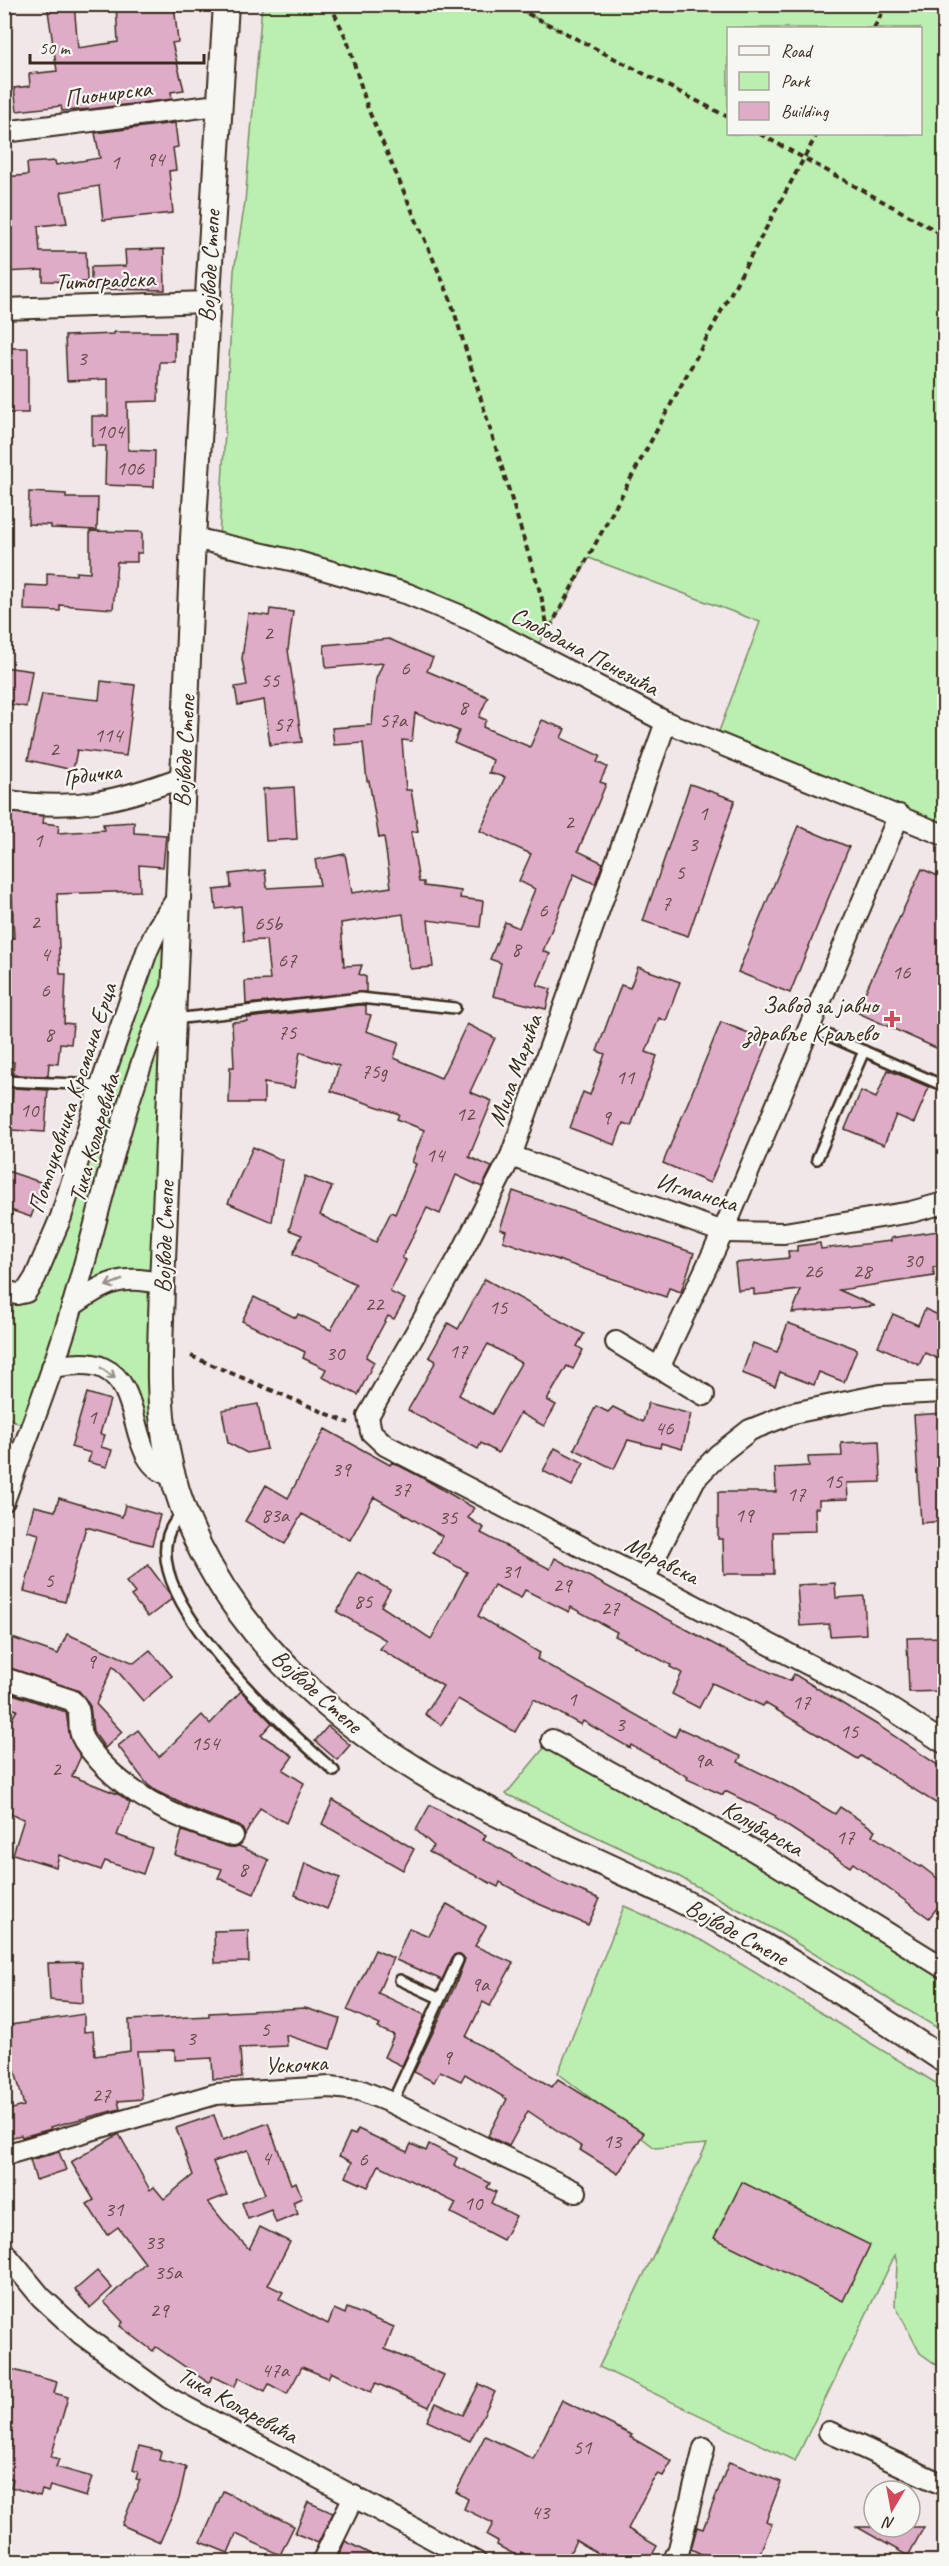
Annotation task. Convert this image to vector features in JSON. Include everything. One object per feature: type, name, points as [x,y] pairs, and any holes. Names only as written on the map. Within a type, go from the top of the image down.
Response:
[{"type":"street","name":"Војводе Степе","points":[[226,4],[192,538],[162,1284],[160,1404],[173,1476],[185,1511],[214,1577],[235,1608],[312,1691],[374,1741],[438,1781],[505,1817],[666,1893],[738,1931],[810,1973],[945,2060]]},
{"type":"street","name":"Пионирска","points":[[4,132],[218,105]]},
{"type":"street","name":"Титоградска","points":[[4,309],[207,302]]},
{"type":"street","name":"Слободана Пенезића","points":[[192,538],[295,561],[408,594],[471,620],[538,653],[666,722],[945,835]]},
{"type":"street","name":"Мила Марића","points":[[370,1424],[511,1156],[666,722]]},
{"type":"street","name":"Грдичка","points":[[4,800],[67,805],[109,801],[183,777]]},
{"type":"street","points":[[658,1368],[723,1232],[898,815]]},
{"type":"street","name":"Потпуковника Крсмана Ерца","points":[[4,1291],[17,1294],[26,1292],[35,1278],[61,1216],[101,1085],[147,951],[158,927],[176,900]]},
{"type":"street","name":"Тика Коларевића","points":[[4,1501],[72,1306],[129,1103],[152,1036],[173,986]]},
{"type":"street","name":"Игманска","points":[[511,1156],[723,1232],[784,1233],[911,1212],[945,1203]]},
{"type":"street","points":[[72,1306],[119,1280],[139,1279],[162,1284]]},
{"type":"street","points":[[616,1342],[704,1395]]},
{"type":"street","points":[[52,1367],[80,1364],[102,1368],[111,1373],[119,1382],[130,1403],[148,1459],[162,1473],[173,1476]]},
{"type":"street","points":[[644,1579],[695,1479],[718,1455],[750,1430],[793,1413],[881,1395],[945,1392]]},
{"type":"street","name":"Моравска","points":[[370,1424],[385,1445],[877,1700],[945,1743]]},
{"type":"street","points":[[4,1678],[71,1700],[78,1705],[79,1729],[86,1743],[98,1758],[130,1787],[177,1817],[233,1836]]},
{"type":"street","name":"Колубарска","points":[[552,1740],[751,1849],[945,1968]]},
{"type":"street","name":"Ускочка","points":[[4,2155],[216,2094],[330,2087],[360,2090],[392,2103],[576,2192]]},
{"type":"street","name":"Тика Коларевића","points":[[4,2252],[41,2297],[81,2334],[169,2398],[476,2562]]},
{"type":"street","points":[[829,2432],[945,2484]]},
{"type":"street","points":[[673,2562],[679,2548],[704,2448]]},
{"type":"street","points":[[322,2562],[354,2496]]},
{"type":"lane","points":[[172,1019],[360,998],[455,1008]]},
{"type":"lane","points":[[810,1027],[945,1086]]},
{"type":"lane","points":[[817,1159],[864,1051]]},
{"type":"lane","points":[[4,1081],[101,1085]]},
{"type":"lane","points":[[185,1511],[172,1523],[166,1541],[166,1558],[172,1582],[189,1615],[208,1643],[257,1699],[334,1771]]},
{"type":"lane","points":[[392,2103],[458,1960]]},
{"type":"lane","points":[[400,1980],[439,1998]]},
{"type":"path","points":[[330,4],[347,40],[368,109],[450,298],[541,595],[548,629]]},
{"type":"path","points":[[509,4],[727,116]]},
{"type":"path","points":[[875,27],[887,4]]},
{"type":"path","points":[[762,135],[945,235]]},
{"type":"path","points":[[538,653],[548,629],[815,135]]},
{"type":"path","points":[[191,1356],[370,1424]]},
{"type":"green space","points":[[262,5],[509,5],[563,32],[512,5],[944,5],[944,844],[712,750],[760,622],[589,558],[564,605],[529,658],[454,622],[362,588],[218,556],[234,271],[245,202]]},
{"type":"green space","points":[[176,900],[163,1473],[111,1373],[52,1367],[30,1429],[5,1416],[5,1334],[17,1294],[26,1292],[101,1085]]},
{"type":"green space","points":[[549,1742],[944,1968],[944,2032],[763,1923],[669,1871],[506,1794]]},
{"type":"green space","points":[[624,1906],[705,1942],[944,2088],[944,2370],[920,2353],[895,2305],[897,2264],[895,2255],[795,2461],[599,2367],[707,2144],[655,2148],[558,2073]]},
{"type":"building","points":[[47,4],[74,4],[78,48],[118,42],[116,4],[174,4],[178,42],[172,43],[184,90],[171,92],[172,99],[92,109],[62,111],[61,106],[17,111],[14,88],[30,86],[29,74],[57,71]]},
{"type":"building","points":[[175,123],[178,147],[173,148],[176,170],[169,171],[173,213],[103,220],[99,186],[61,192],[67,223],[38,226],[40,252],[86,252],[87,282],[43,281],[43,270],[4,272],[4,177],[28,175],[27,163],[55,161],[56,165],[100,158],[95,133]]},
{"type":"building","points":[[164,249],[165,290],[91,289],[91,267],[126,266],[125,250]]},
{"type":"building","points":[[114,332],[175,332],[175,362],[160,362],[158,401],[127,402],[128,450],[155,451],[154,487],[105,485],[106,446],[92,446],[92,416],[108,416],[108,379],[67,381],[65,336],[114,334]]},
{"type":"building","points":[[4,348],[28,348],[28,413],[4,413]]},
{"type":"building","points":[[29,492],[66,494],[66,498],[98,498],[97,530],[51,528],[51,525],[28,524]]},
{"type":"building","points":[[90,531],[142,532],[142,553],[137,553],[137,562],[117,562],[113,609],[60,605],[60,611],[24,610],[25,585],[47,586],[47,573],[76,575],[76,572],[90,573]]},
{"type":"building","points":[[270,609],[293,612],[288,650],[302,742],[270,745],[264,700],[238,705],[235,687],[247,685],[242,659],[248,613],[269,616]]},
{"type":"building","points":[[389,639],[433,658],[427,671],[488,697],[479,717],[486,720],[483,727],[530,747],[542,720],[565,729],[561,738],[600,756],[597,762],[607,767],[600,782],[606,784],[578,851],[603,863],[595,884],[574,874],[543,951],[550,954],[537,985],[551,989],[546,1009],[493,996],[501,963],[490,959],[505,922],[519,928],[535,889],[519,881],[531,854],[480,831],[505,777],[489,773],[493,760],[454,743],[459,731],[415,713],[412,741],[402,740],[406,790],[411,790],[418,831],[411,832],[419,882],[424,882],[424,886],[461,891],[460,898],[483,901],[480,927],[428,920],[433,967],[410,969],[403,914],[341,923],[344,966],[362,965],[359,974],[366,977],[366,992],[246,1004],[245,981],[270,980],[266,940],[244,941],[241,906],[216,909],[214,890],[231,888],[230,874],[265,870],[267,888],[320,885],[315,860],[345,854],[352,893],[391,887],[384,837],[379,838],[369,781],[367,781],[363,743],[334,745],[332,728],[372,725],[376,679],[383,663],[326,668],[324,645]]},
{"type":"building","points":[[4,667],[32,671],[26,707],[4,703]]},
{"type":"building","points":[[101,681],[135,685],[126,756],[77,750],[73,770],[28,760],[42,694],[99,700]]},
{"type":"building","points":[[690,784],[735,800],[688,936],[643,921]]},
{"type":"building","points":[[294,787],[297,839],[266,841],[263,789]]},
{"type":"building","points":[[4,812],[44,816],[43,823],[59,825],[58,833],[104,830],[103,824],[134,822],[134,833],[166,835],[163,867],[139,865],[140,891],[57,894],[60,974],[66,974],[64,1023],[73,1024],[71,1044],[60,1043],[58,1064],[49,1063],[48,1076],[13,1075],[14,1062],[4,1060],[4,936],[14,938],[12,896],[4,896]]},
{"type":"building","points":[[798,826],[849,847],[790,993],[738,972]]},
{"type":"building","points":[[922,869],[945,879],[945,1052],[856,1012]]},
{"type":"building","points":[[638,967],[680,982],[666,1021],[659,1018],[646,1052],[657,1056],[631,1126],[623,1123],[615,1145],[570,1128],[583,1092],[590,1095],[605,1054],[597,1051],[621,985],[630,988]]},
{"type":"building","points":[[366,1005],[366,1014],[371,1015],[366,1031],[399,1042],[394,1058],[441,1078],[467,1024],[495,1038],[470,1092],[492,1101],[469,1157],[492,1167],[482,1187],[456,1175],[440,1214],[427,1208],[402,1258],[406,1260],[390,1292],[405,1299],[394,1319],[388,1316],[366,1357],[374,1362],[358,1395],[322,1377],[326,1369],[303,1358],[305,1352],[242,1321],[254,1297],[296,1318],[298,1314],[331,1330],[356,1284],[293,1254],[302,1235],[289,1230],[305,1176],[332,1187],[320,1215],[376,1242],[391,1212],[395,1214],[416,1164],[412,1162],[424,1130],[397,1119],[399,1114],[331,1091],[339,1066],[300,1052],[294,1088],[264,1083],[264,1103],[229,1103],[230,1067],[234,1067],[232,1022],[247,1021],[247,1018]]},
{"type":"building","points":[[721,1022],[769,1041],[710,1183],[663,1163]]},
{"type":"building","points":[[888,1070],[929,1087],[914,1123],[896,1115],[884,1145],[845,1129],[861,1091],[876,1098]]},
{"type":"building","points":[[13,1088],[48,1090],[45,1132],[11,1130]]},
{"type":"building","points":[[253,1147],[282,1160],[272,1222],[228,1203]]},
{"type":"building","points":[[4,1170],[43,1183],[31,1217],[4,1208]]},
{"type":"building","points":[[513,1191],[694,1253],[681,1292],[669,1288],[666,1297],[503,1241],[506,1231],[500,1229]]},
{"type":"building","points":[[945,1230],[945,1266],[933,1267],[934,1276],[839,1290],[875,1306],[792,1313],[801,1290],[754,1295],[754,1289],[738,1290],[735,1263],[789,1258],[788,1251],[797,1251],[797,1246],[820,1243],[821,1249],[891,1241],[891,1238]]},
{"type":"building","points":[[485,1279],[584,1334],[577,1346],[583,1350],[573,1369],[567,1366],[547,1400],[556,1405],[544,1426],[520,1413],[498,1453],[481,1443],[478,1449],[408,1410],[436,1361],[429,1357],[448,1323],[458,1329]],"holes":[[[488,1344],[521,1363],[492,1414],[459,1395]]]},
{"type":"building","points":[[925,1309],[945,1318],[945,1362],[925,1353],[919,1365],[878,1346],[893,1314],[918,1325]]},
{"type":"building","points":[[788,1323],[857,1349],[844,1382],[819,1372],[814,1385],[780,1372],[775,1386],[742,1373],[753,1343],[777,1352]]},
{"type":"building","points":[[87,1393],[110,1400],[100,1434],[105,1435],[101,1447],[112,1450],[107,1467],[88,1462],[91,1453],[71,1447]]},
{"type":"building","points":[[648,1403],[691,1414],[682,1449],[661,1443],[660,1448],[628,1440],[614,1469],[574,1449],[596,1406],[608,1412],[613,1407],[643,1422]]},
{"type":"building","points":[[258,1404],[267,1449],[247,1453],[228,1443],[222,1410]]},
{"type":"building","points":[[945,1413],[945,1521],[921,1523],[914,1415]]},
{"type":"building","points":[[325,1429],[390,1465],[392,1462],[421,1477],[474,1508],[468,1518],[484,1528],[481,1533],[550,1569],[555,1558],[745,1661],[790,1681],[794,1674],[945,1770],[945,1809],[861,1756],[858,1759],[765,1703],[763,1706],[712,1683],[699,1708],[672,1694],[682,1673],[670,1667],[671,1665],[615,1636],[617,1632],[571,1607],[569,1612],[525,1590],[521,1598],[494,1585],[478,1616],[540,1653],[537,1659],[675,1737],[679,1728],[741,1756],[738,1762],[793,1789],[835,1814],[840,1807],[875,1830],[872,1835],[945,1884],[945,1898],[929,1918],[853,1863],[850,1867],[775,1818],[776,1816],[725,1791],[723,1795],[687,1779],[688,1777],[631,1745],[630,1748],[583,1721],[581,1725],[534,1699],[515,1732],[458,1699],[441,1725],[425,1714],[443,1686],[380,1649],[386,1640],[337,1612],[359,1572],[390,1590],[381,1606],[431,1639],[467,1572],[433,1553],[442,1536],[374,1497],[350,1540],[302,1514],[285,1544],[245,1521],[266,1485],[288,1498]]},
{"type":"building","points":[[879,1441],[881,1482],[847,1483],[848,1499],[819,1500],[819,1508],[815,1508],[816,1531],[773,1532],[774,1574],[724,1574],[723,1539],[718,1539],[718,1492],[776,1492],[775,1468],[809,1466],[808,1457],[842,1456],[841,1443]]},
{"type":"building","points":[[555,1448],[584,1463],[572,1486],[543,1471]]},
{"type":"building","points":[[59,1498],[122,1517],[125,1505],[160,1515],[152,1545],[86,1527],[65,1602],[24,1591],[39,1534],[27,1531],[34,1506],[55,1511]]},
{"type":"building","points":[[148,1565],[173,1598],[148,1617],[131,1596],[135,1593],[126,1582]]},
{"type":"building","points":[[835,1583],[836,1598],[864,1596],[866,1634],[830,1636],[829,1624],[800,1626],[797,1585]]},
{"type":"building","points":[[67,1634],[134,1663],[150,1650],[172,1676],[143,1701],[113,1666],[96,1704],[122,1732],[105,1748],[93,1731],[90,1706],[79,1691],[4,1666],[4,1635],[58,1654]]},
{"type":"building","points":[[945,1637],[945,1691],[909,1692],[907,1638]]},
{"type":"building","points":[[4,1691],[66,1712],[70,1738],[81,1756],[72,1776],[120,1795],[130,1803],[117,1835],[152,1848],[143,1874],[105,1861],[101,1870],[59,1855],[56,1867],[13,1854],[24,1819],[4,1812],[4,1732],[17,1710],[4,1706]]},
{"type":"building","points":[[241,1691],[272,1723],[261,1735],[293,1756],[283,1770],[304,1783],[286,1823],[260,1808],[245,1835],[242,1828],[237,1825],[195,1810],[156,1791],[147,1784],[118,1746],[138,1730],[159,1757],[202,1715],[210,1724]]},
{"type":"building","points":[[328,1726],[350,1745],[337,1760],[315,1741]]},
{"type":"building","points":[[333,1800],[414,1849],[403,1870],[322,1824]]},
{"type":"building","points":[[430,1805],[486,1835],[483,1840],[513,1857],[559,1882],[600,1899],[588,1925],[539,1904],[500,1882],[498,1887],[429,1852],[434,1846],[416,1830]]},
{"type":"building","points":[[182,1831],[229,1847],[239,1846],[269,1860],[254,1894],[218,1878],[222,1869],[175,1855]]},
{"type":"building","points":[[305,1863],[340,1878],[327,1909],[295,1895]]},
{"type":"building","points":[[447,1904],[486,1926],[475,1946],[513,1963],[490,2006],[483,2002],[466,2037],[552,2087],[558,2079],[644,2133],[618,2174],[580,2150],[582,2147],[528,2111],[509,2146],[488,2136],[507,2099],[465,2074],[461,2081],[440,2071],[434,2082],[414,2072],[455,1986],[465,1959],[460,1954],[454,1955],[442,1980],[396,1960],[409,1928],[429,1936]]},
{"type":"building","points":[[248,1930],[249,1962],[215,1963],[214,1931]]},
{"type":"building","points":[[375,1950],[393,1958],[378,1993],[425,2015],[402,2066],[384,2057],[394,2035],[378,2028],[380,2025],[347,2010]]},
{"type":"building","points":[[82,1962],[83,2003],[50,2000],[48,1963]]},
{"type":"building","points":[[305,2008],[340,2019],[330,2049],[286,2035],[287,2046],[240,2048],[242,2078],[213,2079],[212,2058],[175,2060],[175,2050],[137,2051],[142,2099],[118,2101],[120,2109],[50,2127],[51,2129],[22,2137],[21,2135],[4,2139],[4,2111],[24,2106],[13,2062],[4,2063],[4,2026],[84,2014],[84,2032],[93,2031],[95,2056],[130,2051],[129,2020]]},
{"type":"building","points":[[214,2115],[223,2140],[268,2123],[291,2184],[296,2182],[302,2198],[293,2202],[298,2214],[276,2223],[271,2210],[248,2219],[242,2203],[265,2194],[248,2150],[213,2162],[227,2195],[208,2202],[249,2249],[260,2227],[290,2242],[268,2285],[283,2292],[279,2299],[328,2324],[334,2309],[345,2314],[347,2308],[394,2327],[385,2349],[444,2375],[429,2407],[376,2383],[371,2392],[331,2372],[328,2378],[302,2367],[287,2394],[269,2384],[265,2391],[239,2378],[234,2387],[212,2376],[209,2383],[156,2347],[153,2351],[120,2326],[123,2322],[104,2302],[145,2263],[118,2227],[107,2235],[87,2204],[94,2200],[71,2162],[119,2134],[150,2190],[154,2187],[164,2199],[193,2175],[176,2128]]},
{"type":"building","points":[[358,2129],[407,2152],[411,2144],[426,2151],[429,2144],[457,2158],[454,2165],[490,2183],[487,2188],[496,2192],[491,2203],[516,2216],[503,2240],[451,2213],[456,2203],[379,2165],[368,2187],[346,2177],[352,2162],[339,2156],[350,2133],[355,2135]]},
{"type":"building","points":[[59,2152],[66,2170],[36,2180],[30,2160]]},
{"type":"building","points":[[742,2182],[870,2245],[843,2301],[714,2238]]},
{"type":"building","points":[[97,2271],[112,2288],[90,2308],[75,2290]]},
{"type":"building","points":[[10,2369],[57,2382],[54,2393],[68,2397],[51,2457],[59,2459],[56,2467],[92,2477],[86,2497],[50,2486],[48,2492],[42,2490],[40,2496],[11,2487],[13,2479],[4,2476],[4,2390]]},
{"type":"building","points":[[479,2384],[495,2392],[470,2441],[427,2421],[436,2403],[463,2415]]},
{"type":"building","points":[[562,2400],[632,2435],[630,2437],[672,2461],[663,2476],[658,2474],[652,2481],[628,2529],[657,2546],[648,2562],[612,2562],[576,2540],[566,2562],[539,2562],[521,2552],[519,2557],[497,2545],[498,2541],[487,2535],[493,2523],[464,2509],[468,2499],[456,2492],[485,2436],[533,2459]]},
{"type":"building","points":[[139,2446],[161,2451],[159,2460],[186,2467],[179,2499],[160,2542],[122,2525],[140,2480],[136,2479],[138,2472],[133,2470]]},
{"type":"building","points":[[729,2462],[781,2482],[766,2521],[772,2524],[756,2562],[718,2562],[691,2549],[697,2527],[703,2529]]},
{"type":"building","points":[[223,2491],[294,2526],[280,2555],[236,2534],[228,2553],[201,2542]]},
{"type":"building","points":[[308,2502],[333,2513],[318,2543],[295,2533]]},
{"type":"building","points":[[878,2539],[917,2539],[908,2556]]},
{"type":"building","points":[[345,2541],[386,2562],[336,2562]]},
{"type":"place","name":"Завод за јавно здравље Краљево","points":[[892,1019]]}]
